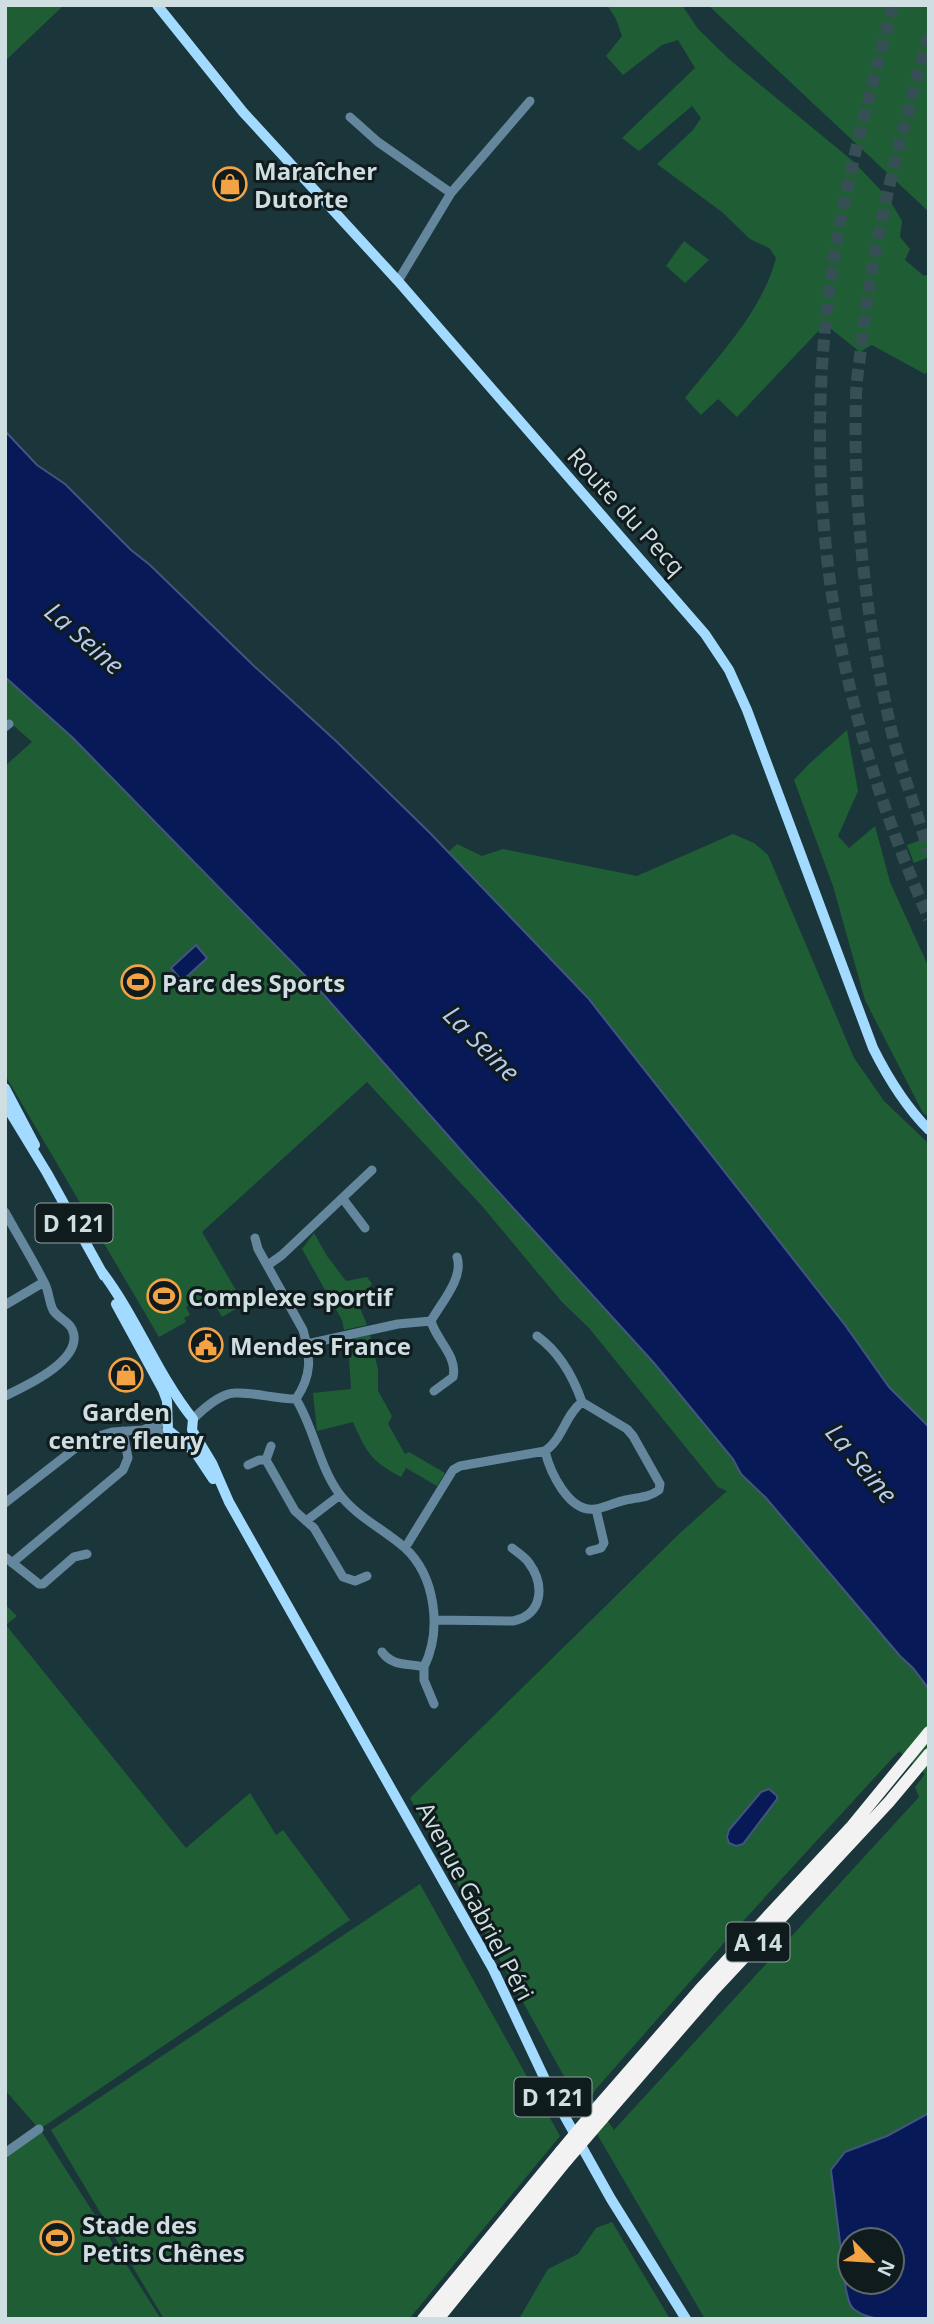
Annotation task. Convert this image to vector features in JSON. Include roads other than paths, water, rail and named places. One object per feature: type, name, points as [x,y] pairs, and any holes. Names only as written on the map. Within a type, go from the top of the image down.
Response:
[{"type":"highway","name":"A 14","points":[[913,1763],[929,1732]]},
{"type":"highway","name":"A 14","points":[[423,2319],[564,2156],[703,1986],[913,1763],[929,1754]]},
{"type":"highway","name":"A 14","points":[[438,2319],[564,2156]]},
{"type":"main road","name":"Route du Pecq","points":[[157,5],[243,112],[398,281],[705,634],[729,670],[747,710],[873,1048],[887,1077],[929,1130]]},
{"type":"main road","name":"Avenue Gabriel Péri","points":[[5,1088],[11,1106],[163,1390],[167,1401],[167,1426],[195,1452],[229,1502],[493,1969],[536,2066],[556,2102],[611,2199],[686,2319]]},
{"type":"main road","points":[[5,1095],[11,1106]]},
{"type":"main road","name":"Avenue Gabriel Péri","points":[[102,1272],[125,1305],[191,1421],[229,1502]]},
{"type":"main road","points":[[168,1418],[178,1411],[191,1421],[186,1435],[175,1435]]},
{"type":"street","points":[[398,281],[451,193],[530,100]]},
{"type":"street","points":[[350,117],[378,142],[451,193]]},
{"type":"street","points":[[268,1265],[372,1170]]},
{"type":"street","points":[[342,1199],[365,1228]]},
{"type":"street","points":[[5,1212],[44,1282],[54,1311],[73,1330],[74,1343],[63,1362],[5,1396]]},
{"type":"street","points":[[255,1238],[303,1330],[307,1344],[309,1364],[306,1383],[296,1399]]},
{"type":"street","points":[[431,1321],[456,1278],[459,1270],[457,1257]]},
{"type":"street","points":[[5,1305],[44,1282]]},
{"type":"street","points":[[307,1344],[398,1324],[431,1321]]},
{"type":"street","points":[[431,1321],[453,1362],[454,1370],[453,1377],[434,1391]]},
{"type":"street","points":[[537,1336],[554,1348],[578,1389],[582,1402],[627,1429],[633,1436],[660,1484],[659,1490],[596,1509],[578,1507],[571,1503],[545,1451]]},
{"type":"street","points":[[191,1421],[202,1410],[232,1393],[296,1399]]},
{"type":"street","points":[[296,1399],[306,1416],[321,1461],[340,1495],[367,1521],[405,1548],[425,1578],[435,1620],[432,1646],[424,1667],[424,1680],[433,1704]]},
{"type":"street","points":[[405,1548],[453,1470],[460,1466],[545,1451],[554,1445],[575,1408],[582,1402]]},
{"type":"street","points":[[5,1503],[86,1440],[100,1434],[124,1434],[143,1430],[168,1418]]},
{"type":"street","points":[[143,1430],[175,1435]]},
{"type":"street","points":[[87,1554],[74,1557],[43,1584],[25,1575],[9,1560],[123,1470],[128,1458],[124,1434]]},
{"type":"street","points":[[271,1446],[266,1460],[295,1511],[314,1528],[343,1577],[355,1581],[367,1576]]},
{"type":"street","points":[[248,1465],[266,1460]]},
{"type":"street","points":[[306,1521],[340,1495]]},
{"type":"street","points":[[590,1551],[601,1548],[604,1543],[596,1509]]},
{"type":"street","points":[[435,1620],[513,1621],[530,1613],[540,1599],[540,1591],[531,1565],[512,1548]]},
{"type":"street","points":[[382,1652],[388,1660],[396,1664],[424,1667]]},
{"type":"street","points":[[5,2152],[39,2129]]},
{"type":"water","name":"La Seine","points":[[5,431],[37,465],[65,484],[131,550],[337,742],[430,833],[588,998],[845,1325],[889,1387],[929,1427],[929,1689],[766,1498],[741,1474],[733,1459],[654,1363],[324,995],[73,738],[5,677]]},
{"type":"water","points":[[196,945],[207,958],[182,981],[171,968]]},
{"type":"water","points":[[769,1789],[777,1799],[743,1844],[736,1846],[729,1843],[729,1830],[761,1792]]},
{"type":"water","points":[[929,2113],[929,2319],[890,2320],[871,2317],[851,2306],[848,2296],[906,2296],[906,2226],[838,2226],[831,2170],[845,2152],[887,2136]]},
{"type":"tunnel","points":[[893,5],[856,151],[833,263],[821,381],[820,461],[825,539],[835,616],[851,692],[872,768],[898,843],[929,919]]},
{"type":"tunnel","points":[[929,35],[898,148],[873,263],[856,392],[856,478],[862,558],[873,637],[892,732],[929,853]]},
{"type":"place","name":"Maraîcher Dutorte","points":[[230,184]]},
{"type":"place","name":"Parc des Sports","points":[[138,982]]},
{"type":"place","name":"Complexe sportif","points":[[164,1296]]},
{"type":"place","name":"Mendes France","points":[[206,1345]]},
{"type":"place","name":"Garden centre fleury","points":[[126,1375]]},
{"type":"place","name":"Stade des Petits Chênes","points":[[57,2238]]}]
